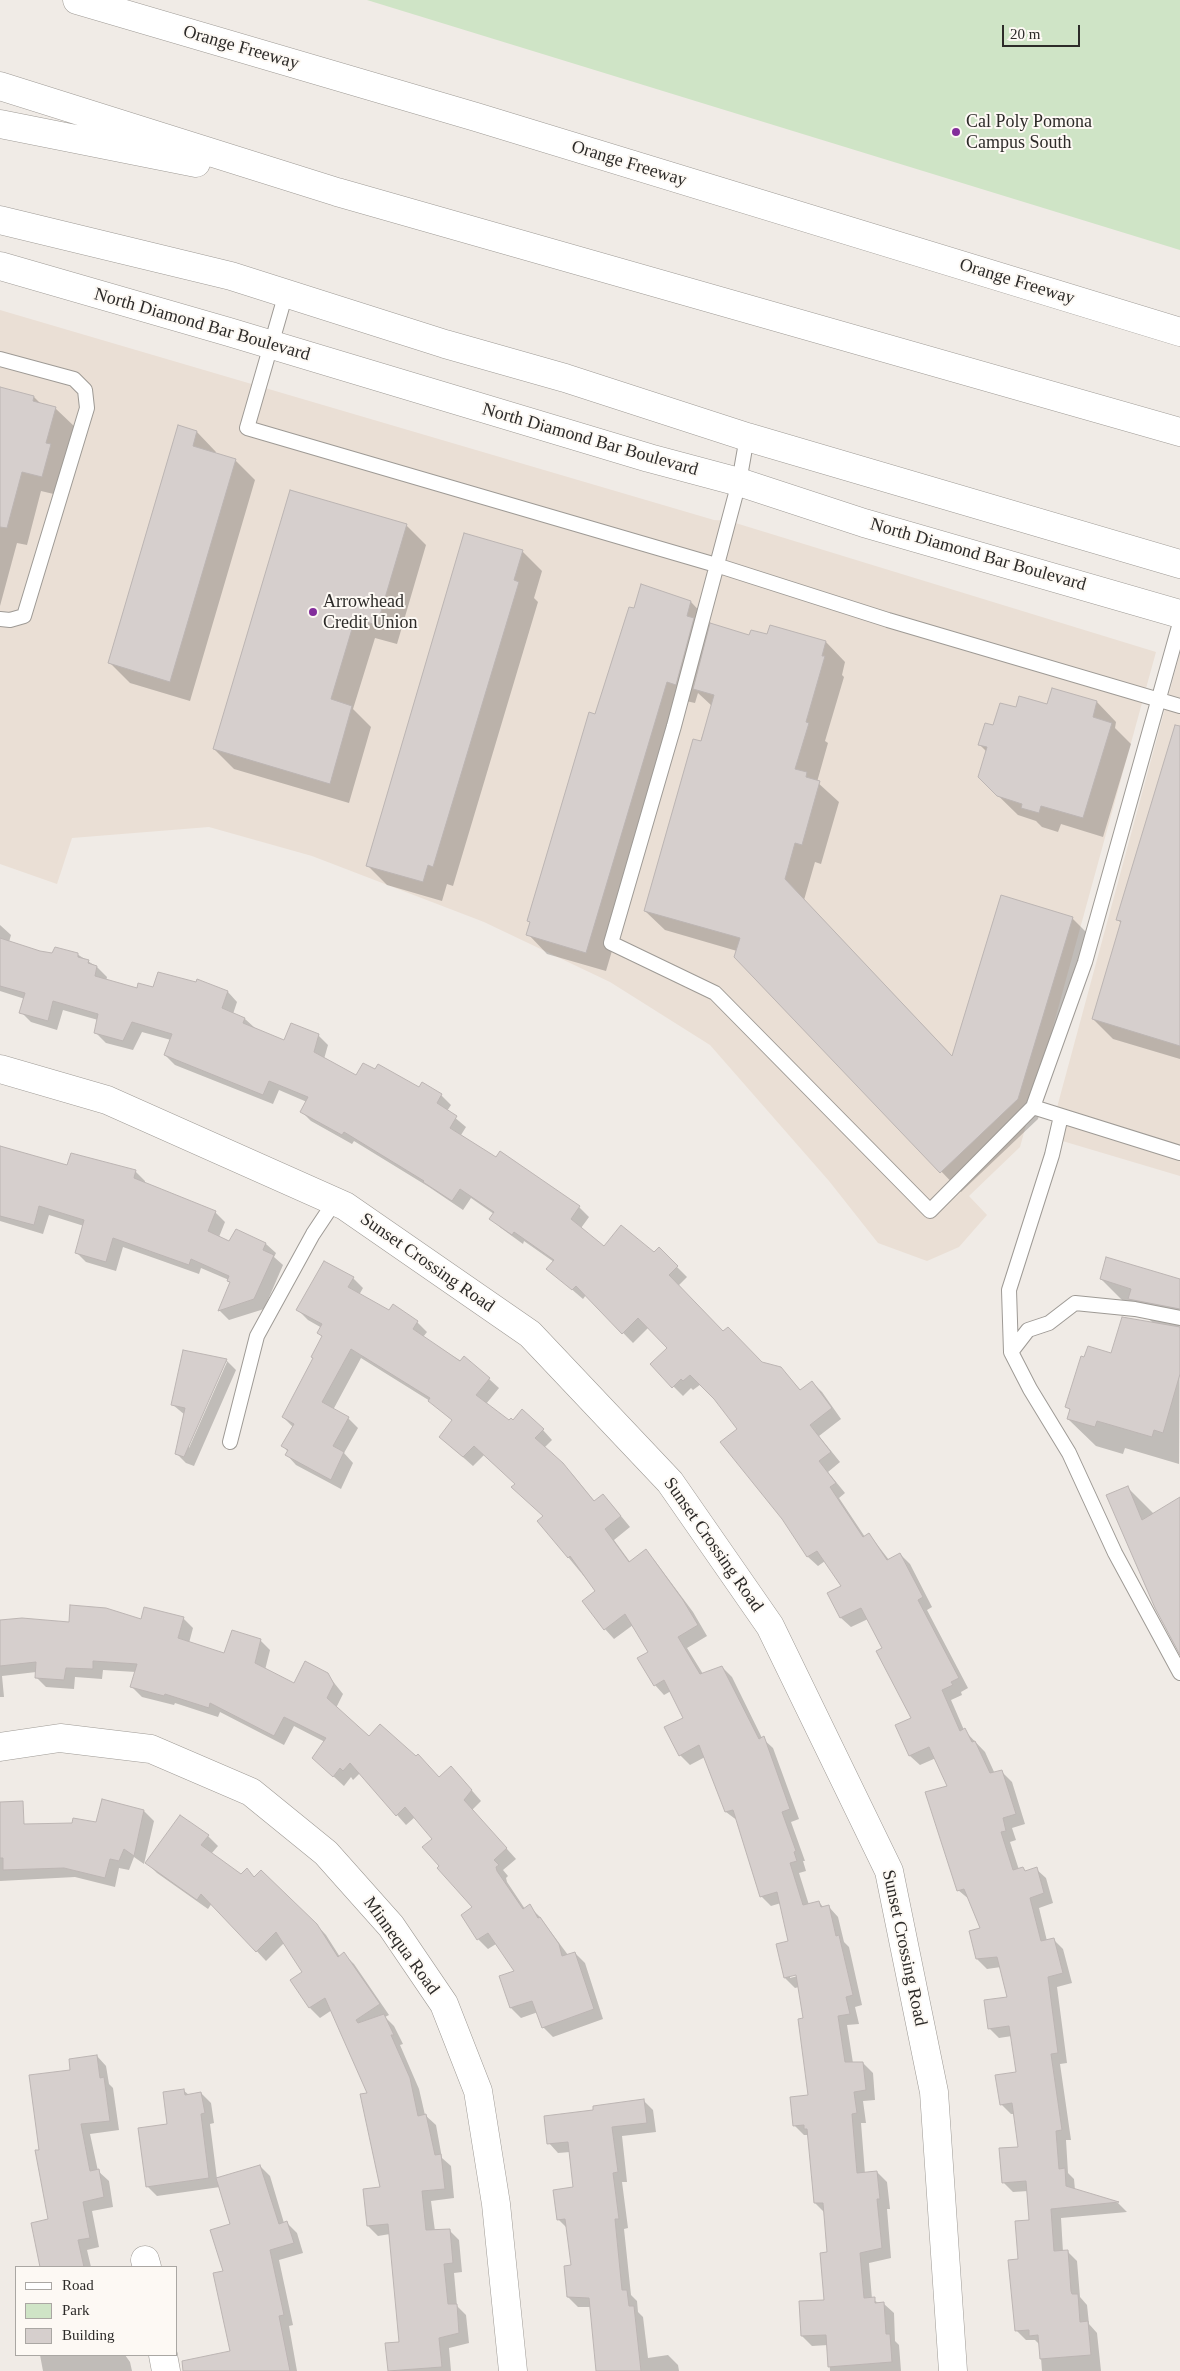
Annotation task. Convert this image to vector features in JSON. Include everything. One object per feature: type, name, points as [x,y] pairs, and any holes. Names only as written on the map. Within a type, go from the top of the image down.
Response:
[{"type":"main road","name":"Orange Freeway","points":[[77,0],[467,114],[1180,332]]},
{"type":"main road","points":[[0,86],[337,192],[1180,432]]},
{"type":"main road","points":[[0,124],[337,192]]},
{"type":"main road","points":[[0,220],[115,247],[286,293],[445,344],[565,378],[747,437],[1180,564]]},
{"type":"main road","name":"North Diamond Bar Boulevard","points":[[0,266],[649,458],[739,482],[864,523],[1180,614]]},
{"type":"main road","name":"Sunset Crossing Road","points":[[0,1069],[107,1100],[345,1206],[530,1334],[670,1482],[770,1626],[890,1871],[934,2092],[953,2371]]},
{"type":"main road","name":"Minnequa Road","points":[[0,1747],[60,1738],[151,1749],[251,1792],[326,1852],[391,1926],[444,2004],[478,2091],[496,2204],[513,2371]]},
{"type":"main road","points":[[163,2356],[166,2371]]},
{"type":"lane","points":[[286,293],[247,428],[716,564],[888,620],[1180,706]]},
{"type":"lane","points":[[0,359],[74,379],[85,390],[87,408],[24,616],[10,620],[0,619]]},
{"type":"lane","points":[[747,437],[739,482],[674,726],[611,943],[716,993],[930,1211],[1033,1107],[1085,962],[1180,624]]},
{"type":"lane","points":[[1033,1107],[1180,1152]]},
{"type":"lane","points":[[1061,1116],[1052,1155],[1009,1290],[1011,1352],[1030,1389],[1069,1453],[1115,1553],[1180,1673]]},
{"type":"lane","points":[[230,1442],[257,1336],[313,1234],[335,1201]]},
{"type":"lane","points":[[1011,1352],[1028,1330],[1049,1323],[1075,1304],[1135,1309],[1180,1318]]},
{"type":"shaded area","points":[[0,310],[714,520],[729,521],[1156,652],[1020,1147],[969,1196],[987,1215],[959,1247],[927,1261],[878,1243],[829,1181],[710,1045],[610,982],[484,922],[312,856],[209,827],[72,838],[57,884],[0,864]]},
{"type":"shaded area","points":[[1180,653],[1180,1176],[1049,1137]]},
{"type":"green space","name":"Cal Poly Pomona Campus South","points":[[367,0],[1180,0],[1180,250]]},
{"type":"building","points":[[0,387],[34,396],[33,401],[56,407],[46,443],[51,444],[42,477],[22,472],[7,528],[0,527]]},
{"type":"building","points":[[178,425],[197,431],[193,446],[236,459],[170,682],[108,663]]},
{"type":"building","points":[[290,490],[407,524],[377,625],[355,619],[331,699],[352,706],[330,784],[213,749]]},
{"type":"building","points":[[464,533],[523,550],[514,580],[519,582],[433,867],[428,865],[423,882],[366,866]]},
{"type":"building","points":[[641,584],[691,601],[687,616],[694,618],[676,685],[667,682],[586,953],[526,935],[530,922],[527,921],[589,712],[595,714],[629,607],[634,608]]},
{"type":"building","points":[[710,623],[749,635],[751,630],[767,634],[770,625],[826,641],[822,656],[825,656],[806,722],[809,723],[795,769],[807,772],[806,777],[820,781],[802,845],[795,843],[785,879],[952,1056],[1001,895],[1073,917],[1018,1099],[940,1173],[734,957],[740,938],[644,911],[693,739],[701,741],[714,695],[693,689]]},
{"type":"building","points":[[1052,688],[1097,701],[1093,717],[1112,723],[1083,818],[1041,806],[1039,813],[1021,808],[1022,804],[997,796],[978,777],[987,747],[978,745],[985,723],[993,725],[1000,703],[1016,707],[1019,696],[1047,704]]},
{"type":"building","points":[[1175,725],[1180,726],[1180,1046],[1092,1019],[1121,921],[1116,920]]},
{"type":"building","points":[[0,938],[40,951],[52,953],[55,947],[78,953],[78,957],[89,960],[88,963],[97,966],[95,976],[137,988],[138,983],[153,987],[158,972],[196,982],[197,979],[228,991],[222,1008],[245,1018],[243,1023],[284,1040],[291,1023],[319,1034],[314,1052],[356,1075],[363,1063],[375,1069],[378,1064],[419,1087],[422,1082],[442,1094],[437,1103],[457,1116],[450,1128],[496,1157],[500,1151],[580,1206],[571,1219],[604,1246],[621,1225],[654,1252],[659,1247],[678,1266],[669,1275],[723,1331],[728,1327],[762,1362],[781,1367],[800,1390],[812,1381],[832,1408],[810,1425],[831,1452],[819,1461],[836,1483],[830,1487],[863,1537],[869,1533],[887,1560],[900,1553],[923,1597],[918,1600],[959,1678],[951,1682],[953,1685],[942,1690],[960,1731],[965,1728],[972,1742],[975,1741],[990,1773],[1002,1770],[1016,1814],[1003,1818],[1006,1831],[1001,1832],[1013,1870],[1023,1867],[1025,1871],[1037,1867],[1044,1893],[1030,1898],[1041,1941],[1054,1938],[1063,1973],[1048,1977],[1058,2053],[1051,2054],[1062,2130],[1056,2131],[1059,2169],[1065,2168],[1066,2186],[1119,2202],[1051,2209],[1054,2251],[1068,2250],[1071,2291],[1072,2294],[1078,2294],[1080,2322],[1088,2321],[1091,2355],[1040,2359],[1038,2335],[1029,2336],[1029,2330],[1015,2331],[1008,2260],[1018,2259],[1015,2221],[1029,2220],[1026,2181],[1002,2183],[999,2148],[1018,2147],[1012,2103],[1000,2105],[995,2075],[1016,2072],[1009,2026],[988,2029],[984,2000],[1007,1997],[997,1957],[976,1959],[969,1931],[980,1928],[964,1889],[957,1891],[925,1792],[947,1786],[929,1747],[909,1756],[895,1725],[911,1718],[876,1651],[882,1648],[861,1608],[840,1618],[827,1593],[841,1586],[817,1551],[807,1557],[782,1519],[720,1442],[737,1429],[714,1399],[690,1375],[683,1381],[681,1379],[672,1388],[650,1364],[667,1348],[638,1318],[622,1334],[576,1286],[572,1290],[546,1269],[554,1260],[514,1232],[512,1235],[489,1219],[494,1212],[460,1189],[452,1201],[424,1181],[344,1132],[342,1135],[300,1112],[308,1097],[269,1081],[263,1095],[164,1055],[172,1034],[132,1022],[123,1041],[94,1033],[98,1014],[53,1001],[48,1021],[19,1013],[25,993],[0,986]]},
{"type":"building","points":[[0,1146],[67,1165],[71,1153],[136,1170],[134,1178],[216,1211],[208,1231],[229,1241],[236,1229],[266,1243],[263,1250],[274,1255],[254,1299],[218,1311],[230,1282],[227,1281],[229,1276],[191,1259],[189,1265],[113,1238],[106,1262],[75,1253],[84,1220],[39,1206],[34,1225],[0,1216]]},
{"type":"building","points":[[1106,1257],[1180,1279],[1180,1309],[1128,1299],[1131,1289],[1100,1279]]},
{"type":"building","points":[[324,1261],[354,1277],[348,1287],[389,1310],[393,1304],[418,1321],[413,1329],[460,1361],[464,1356],[490,1378],[476,1395],[509,1420],[511,1418],[513,1420],[522,1409],[544,1429],[535,1438],[563,1463],[594,1501],[603,1494],[621,1516],[605,1529],[629,1562],[646,1549],[683,1600],[698,1625],[678,1637],[700,1674],[722,1666],[759,1739],[764,1736],[790,1809],[782,1812],[796,1851],[794,1852],[797,1861],[790,1863],[803,1905],[819,1901],[821,1907],[829,1905],[836,1936],[839,1935],[853,1995],[846,1997],[850,2014],[838,2016],[845,2062],[863,2062],[866,2090],[854,2092],[857,2113],[852,2114],[857,2173],[877,2171],[880,2199],[877,2199],[882,2248],[860,2253],[864,2298],[875,2297],[875,2303],[884,2302],[886,2334],[890,2334],[892,2362],[828,2367],[826,2335],[801,2336],[799,2301],[824,2300],[820,2253],[827,2252],[823,2203],[814,2203],[807,2129],[804,2129],[804,2125],[793,2126],[790,2097],[808,2095],[798,2019],[803,2018],[796,1975],[784,1978],[776,1944],[788,1941],[777,1892],[760,1897],[733,1810],[725,1812],[699,1745],[679,1756],[664,1727],[683,1718],[664,1680],[654,1686],[637,1658],[648,1652],[625,1614],[604,1630],[582,1601],[595,1591],[570,1556],[568,1558],[537,1521],[543,1516],[511,1487],[515,1484],[474,1446],[463,1457],[439,1437],[452,1420],[428,1401],[430,1398],[351,1349],[322,1402],[349,1417],[333,1446],[344,1452],[331,1480],[285,1455],[288,1450],[281,1446],[294,1424],[282,1417],[313,1358],[311,1357],[322,1336],[317,1333],[322,1324],[296,1310]]},
{"type":"building","points":[[1122,1317],[1180,1327],[1180,1374],[1163,1433],[1154,1430],[1152,1437],[1097,1421],[1095,1427],[1067,1419],[1070,1409],[1065,1407],[1081,1356],[1084,1357],[1088,1346],[1111,1353]]},
{"type":"building","points":[[183,1350],[227,1359],[184,1457],[175,1454],[185,1408],[171,1405]]},
{"type":"building","points":[[1128,1486],[1142,1520],[1180,1497],[1180,1655],[1155,1608],[1106,1495]]},
{"type":"building","points":[[70,1605],[106,1608],[141,1619],[144,1607],[184,1617],[178,1638],[224,1653],[232,1630],[261,1639],[255,1663],[294,1683],[305,1661],[328,1673],[334,1684],[327,1698],[369,1736],[380,1724],[416,1756],[418,1754],[439,1777],[451,1766],[472,1790],[464,1800],[507,1848],[494,1860],[499,1865],[496,1867],[497,1871],[523,1909],[530,1904],[538,1918],[540,1917],[559,1944],[562,1956],[575,1952],[594,2009],[542,2028],[532,2001],[510,2008],[499,1976],[514,1971],[488,1933],[477,1940],[461,1915],[472,1907],[437,1868],[439,1866],[422,1847],[432,1839],[405,1807],[396,1816],[350,1763],[343,1771],[340,1768],[333,1777],[312,1758],[326,1738],[284,1717],[274,1736],[210,1703],[209,1708],[165,1694],[164,1696],[130,1687],[137,1664],[93,1661],[93,1669],[66,1668],[64,1680],[35,1678],[36,1662],[0,1666],[0,1620],[22,1618],[69,1622]]},
{"type":"building","points":[[102,1799],[144,1810],[134,1856],[124,1849],[119,1861],[110,1859],[105,1878],[64,1868],[3,1870],[3,1858],[0,1858],[0,1802],[23,1801],[24,1824],[72,1823],[73,1818],[96,1822]]},
{"type":"building","points":[[180,1815],[209,1835],[201,1845],[241,1874],[247,1868],[254,1877],[261,1870],[317,1924],[338,1957],[344,1952],[380,2004],[356,2020],[358,2023],[384,2014],[410,2078],[418,2116],[426,2114],[435,2155],[441,2154],[445,2189],[422,2191],[426,2230],[450,2229],[453,2263],[444,2264],[448,2304],[457,2304],[459,2333],[439,2338],[442,2367],[388,2371],[385,2343],[399,2342],[388,2224],[367,2226],[363,2189],[380,2187],[360,2094],[367,2093],[325,1998],[309,2008],[290,1980],[302,1972],[276,1932],[256,1952],[201,1894],[197,1900],[145,1863]]},
{"type":"building","points":[[97,2055],[100,2078],[104,2077],[110,2121],[81,2124],[90,2171],[99,2169],[104,2197],[83,2202],[90,2238],[78,2240],[84,2266],[40,2266],[31,2223],[48,2219],[35,2150],[39,2150],[29,2075],[70,2070],[69,2059]]},
{"type":"building","points":[[184,2089],[185,2095],[201,2092],[205,2113],[201,2114],[209,2178],[146,2187],[138,2128],[167,2124],[163,2092]]},
{"type":"building","points":[[644,2099],[647,2123],[612,2127],[618,2172],[613,2173],[619,2219],[615,2219],[622,2290],[627,2290],[629,2306],[634,2306],[641,2371],[596,2371],[589,2298],[567,2297],[564,2266],[571,2265],[565,2219],[557,2220],[553,2190],[573,2187],[568,2142],[547,2144],[544,2116],[593,2110],[593,2106]]},
{"type":"building","points":[[260,2165],[279,2224],[287,2221],[294,2243],[270,2250],[284,2315],[279,2316],[290,2371],[183,2371],[182,2361],[230,2351],[213,2273],[223,2271],[210,2230],[230,2224],[216,2178]]},
{"type":"place","name":"Cal Poly Pomona Campus South","points":[[956,132]]},
{"type":"place","name":"Arrowhead Credit Union","points":[[313,612]]}]
